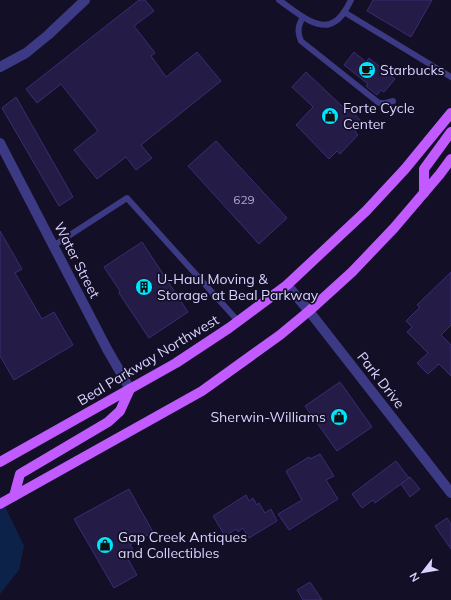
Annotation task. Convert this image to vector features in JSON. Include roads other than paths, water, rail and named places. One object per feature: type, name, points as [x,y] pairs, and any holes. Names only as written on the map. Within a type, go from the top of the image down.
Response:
[{"type":"main road","name":"Beal Parkway Northwest","points":[[0,462],[176,363],[238,321],[287,285],[366,211],[405,169],[451,113]]},
{"type":"main road","points":[[424,193],[424,169],[451,132]]},
{"type":"main road","points":[[0,504],[202,391],[280,335],[310,311],[352,272],[394,228],[451,159]]},
{"type":"main road","points":[[14,496],[20,474],[108,422],[120,411],[130,389]]},
{"type":"street","points":[[0,67],[26,53],[48,35],[85,0]]},
{"type":"street","name":"Water Street","points":[[0,143],[107,349],[130,389]]},
{"type":"street","name":"Park Drive","points":[[287,285],[310,311],[451,493]]},
{"type":"lane","points":[[279,0],[310,22],[321,25],[334,23],[344,12],[351,0]]},
{"type":"lane","points":[[344,12],[451,77]]},
{"type":"lane","points":[[303,17],[298,26],[298,32],[301,40],[379,103],[393,101]]},
{"type":"lane","points":[[53,246],[127,198],[238,321]]},
{"type":"water","points":[[0,496],[24,546],[19,570],[0,594]]},
{"type":"place","name":"Starbucks","points":[[367,70]]},
{"type":"place","name":"Forte Cycle Center","points":[[330,116]]},
{"type":"place","name":"U-Haul Moving & Storage at Beal Parkway","points":[[144,287]]},
{"type":"place","name":"Sherwin-Williams","points":[[339,417]]},
{"type":"place","name":"Gap Creek Antiques and Collectibles","points":[[105,545]]}]
